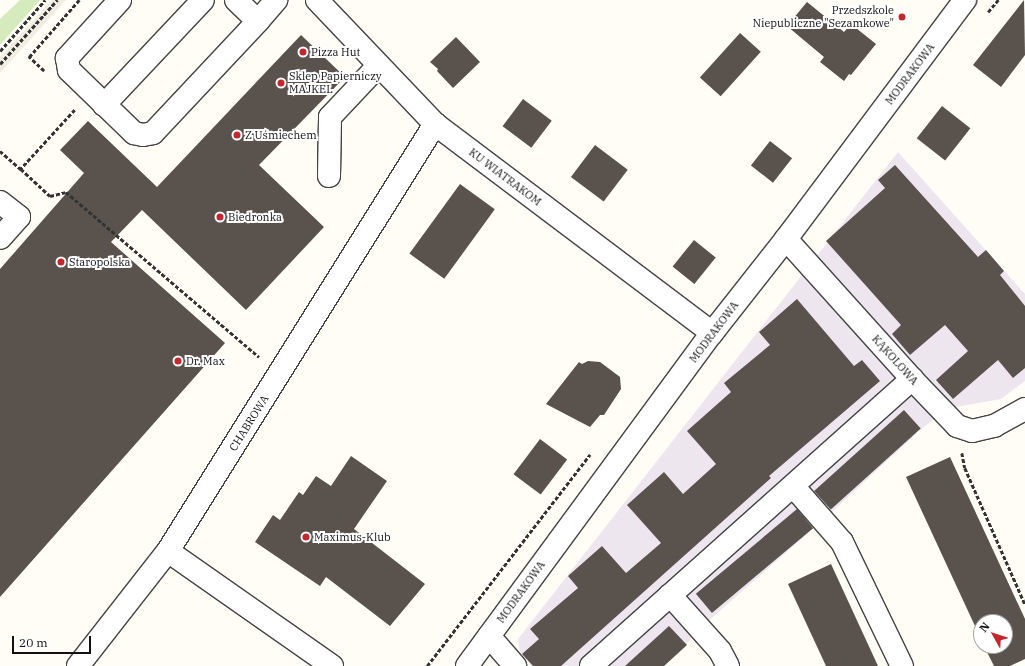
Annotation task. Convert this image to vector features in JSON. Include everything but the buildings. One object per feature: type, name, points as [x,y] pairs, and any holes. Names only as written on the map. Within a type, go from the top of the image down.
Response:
[{"type":"street","points":[[120,0],[67,58],[69,70],[134,133],[143,135],[153,133],[276,0]]},
{"type":"street","points":[[104,105],[203,0]]},
{"type":"street","points":[[236,0],[258,21]]},
{"type":"street","name":"KU WIATRAKOM","points":[[317,0],[435,124],[712,333]]},
{"type":"street","name":"MODRAKOWA","points":[[466,666],[712,333],[786,239],[965,0]]},
{"type":"street","points":[[329,176],[330,117],[379,66]]},
{"type":"street","name":"CHABROWA","points":[[78,666],[168,551],[435,124]]},
{"type":"street","points":[[0,202],[19,218],[0,238]]},
{"type":"street","name":"KĄKOLOWA","points":[[786,239],[912,380],[957,426]]},
{"type":"street","points":[[591,666],[912,380]]},
{"type":"street","points":[[957,426],[972,431],[994,426],[1025,409]]},
{"type":"street","points":[[793,486],[842,542],[902,666]]},
{"type":"street","points":[[168,551],[332,666]]},
{"type":"street","points":[[670,595],[720,651],[728,666]]},
{"type":"street","points":[[489,636],[515,666]]},
{"type":"path","points":[[0,50],[45,0]]},
{"type":"path","points":[[0,64],[57,0]]},
{"type":"path","points":[[21,169],[80,105]]},
{"type":"path","points":[[0,151],[50,196],[66,192],[264,361]]},
{"type":"path","points":[[957,426],[965,468],[1025,604]]},
{"type":"shaded area","points":[[52,0],[66,0],[0,73],[0,57]]},
{"type":"shaded area","points":[[898,152],[1025,294],[1025,381],[1001,399],[950,408],[921,429],[833,511],[714,616],[664,666],[533,666],[520,652],[518,639]]},
{"type":"green space","points":[[20,0],[40,0],[0,45],[0,19]]},
{"type":"place","name":"Przedszkole Niepubliczne \"Sezamkowe\"","points":[[902,17]]},
{"type":"place","name":"Pizza Hut","points":[[303,52]]},
{"type":"place","name":"Sklep Papierniczy MAJKEL","points":[[281,83]]},
{"type":"place","name":"Z Uśmiechem","points":[[237,135]]},
{"type":"place","name":"Biedronka","points":[[220,217]]},
{"type":"place","name":"Staropolska","points":[[61,262]]},
{"type":"place","name":"Dr. Max","points":[[178,361]]},
{"type":"place","name":"Maximus-Klub","points":[[306,537]]}]
